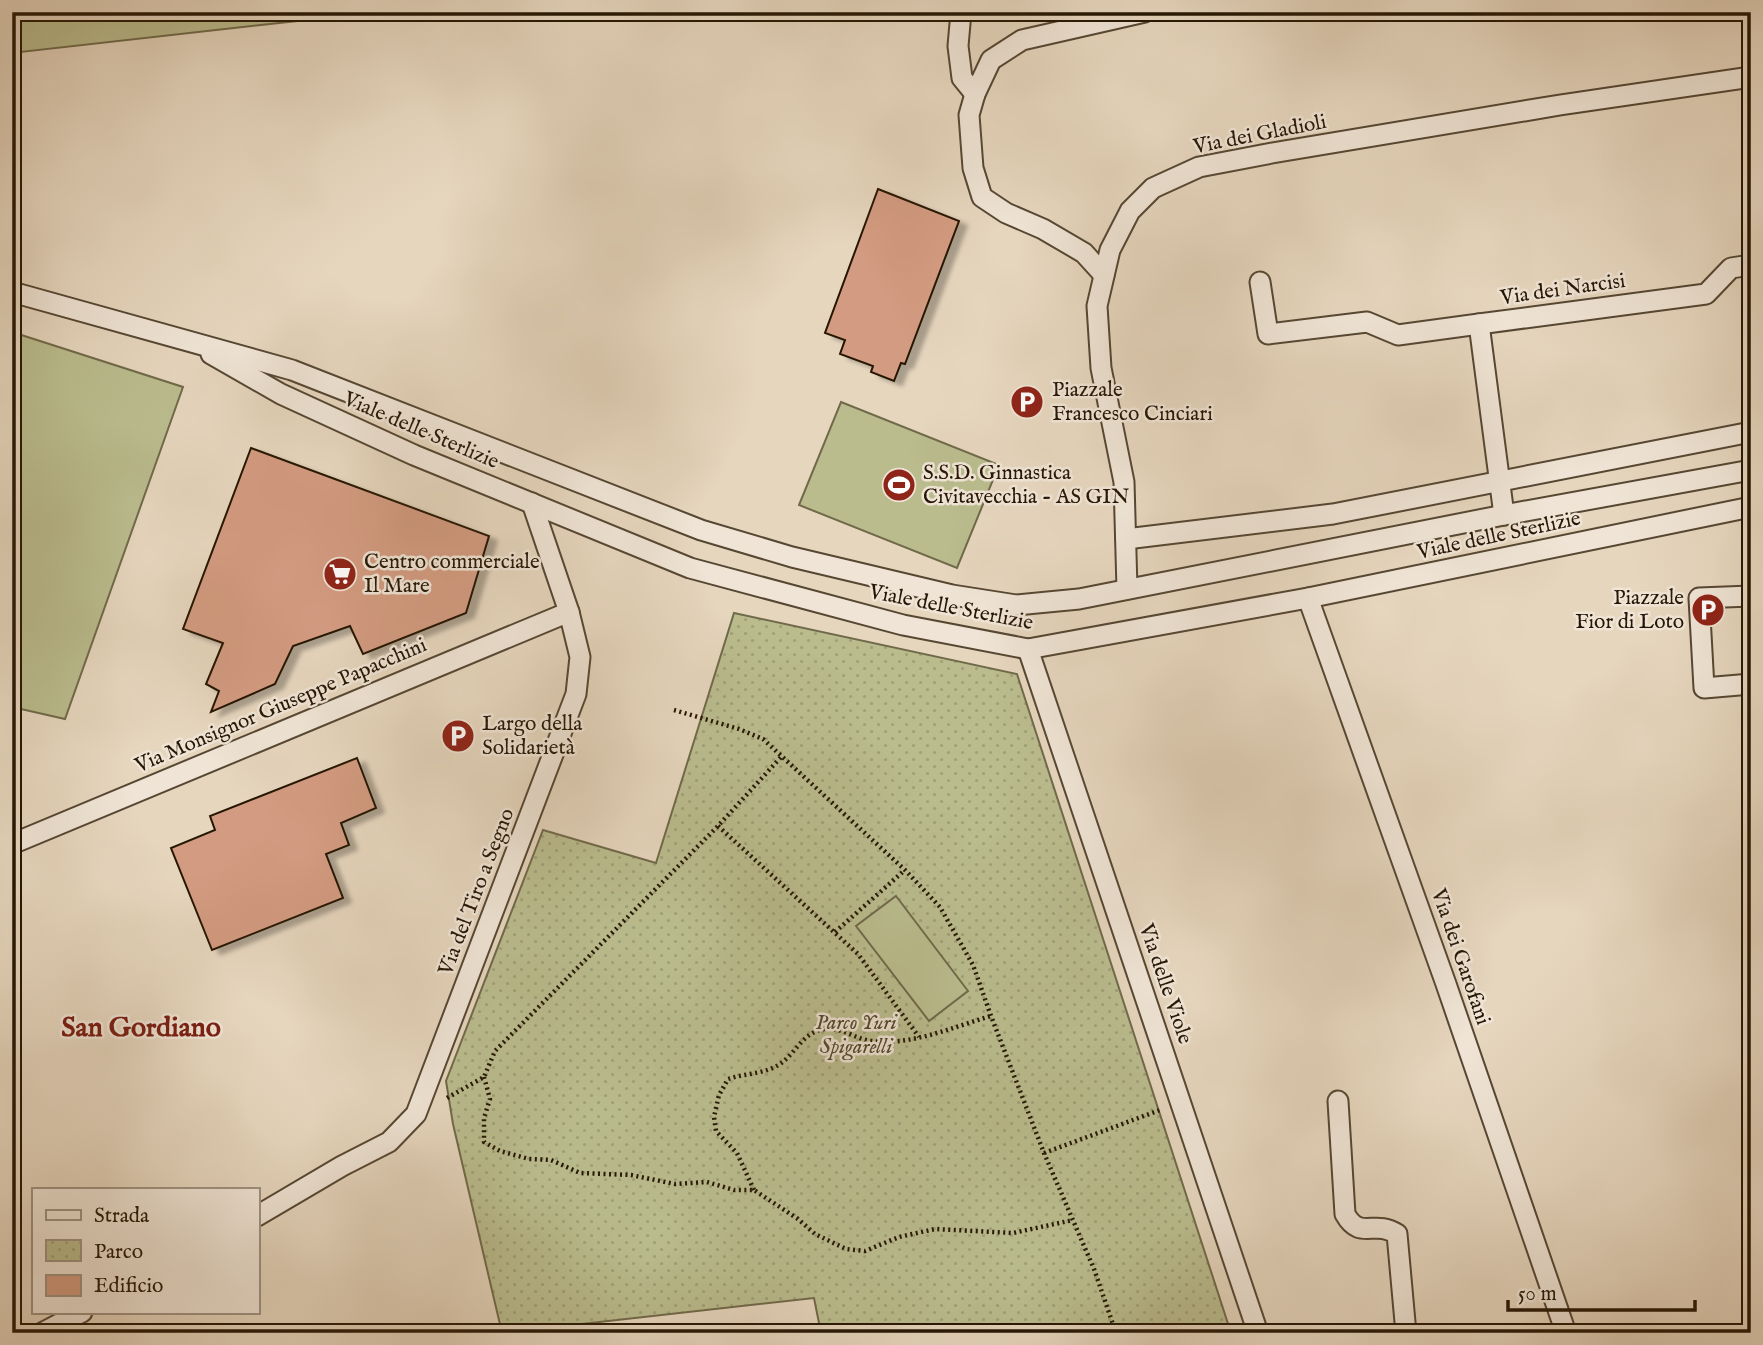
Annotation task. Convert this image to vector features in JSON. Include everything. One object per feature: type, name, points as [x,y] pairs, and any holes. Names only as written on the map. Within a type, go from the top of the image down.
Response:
[{"type":"street","points":[[961,12],[958,46],[962,78],[975,94]]},
{"type":"street","points":[[1104,275],[1084,253],[1043,229],[1006,213],[982,197],[973,168],[969,115],[975,94],[991,60],[1022,40],[1145,12]]},
{"type":"street","name":"Via dei Gladioli","points":[[1127,589],[1124,482],[1101,368],[1097,306],[1110,250],[1130,211],[1153,188],[1199,167],[1547,107],[1751,77]]},
{"type":"street","name":"Via dei Narcisi","points":[[1504,515],[1479,324],[1706,294],[1731,268],[1751,265]]},
{"type":"street","points":[[1261,282],[1268,334],[1367,323],[1398,335],[1479,324]]},
{"type":"street","name":"Viale delle Sterlizie","points":[[12,292],[292,370],[701,530],[792,556],[952,594],[1016,605],[1079,599],[1504,515],[1751,470]]},
{"type":"street","name":"Viale delle Sterlizie","points":[[186,339],[281,394],[415,455],[690,568],[903,625],[1028,649],[1308,598],[1751,508]]},
{"type":"street","points":[[1126,540],[1333,514],[1751,432]]},
{"type":"street","name":"Via del Tiro a Segno","points":[[259,1215],[389,1142],[416,1114],[576,694],[580,657],[569,611],[532,503]]},
{"type":"street","points":[[1751,596],[1699,598],[1704,688],[1751,684]]},
{"type":"street","name":"Via dei Garofani","points":[[1308,598],[1451,997],[1566,1333]]},
{"type":"street","name":"Via Monsignor Giuseppe Papacchini","points":[[12,844],[569,611]]},
{"type":"street","name":"Via delle Viole","points":[[1028,649],[1258,1333]]},
{"type":"street","points":[[1338,1101],[1345,1214],[1350,1224],[1358,1229],[1389,1229],[1397,1234],[1406,1333]]},
{"type":"street","points":[[42,1333],[78,1314]]},
{"type":"path","points":[[674,710],[763,739],[905,870],[940,907],[973,965],[1044,1153],[1094,1269],[1116,1333]]},
{"type":"path","points":[[754,1190],[734,1191],[707,1182],[676,1184],[631,1175],[580,1173],[551,1160],[529,1159],[500,1151],[484,1142],[484,1118],[489,1099],[484,1077],[495,1051],[718,826],[782,756]]},
{"type":"path","points":[[718,826],[858,954],[919,1037]]},
{"type":"path","points":[[835,932],[905,870]]},
{"type":"path","points":[[991,1016],[919,1037],[890,1042],[868,1041],[845,1031],[823,1029],[802,1040],[783,1062],[766,1071],[745,1073],[728,1079],[719,1095],[714,1117],[716,1131],[737,1153],[754,1190],[799,1219],[815,1234],[846,1249],[865,1251],[899,1237],[935,1229],[1013,1233],[1073,1220]]},
{"type":"path","points":[[416,1114],[484,1077]]},
{"type":"path","points":[[1044,1153],[1181,1103]]},
{"type":"green space","points":[[12,12],[297,12],[297,21],[12,53]]},
{"type":"green space","points":[[12,332],[183,387],[65,719],[12,707]]},
{"type":"green space","name":"S.S.D. Ginnastica Civitavecchia - AS GIN","points":[[841,402],[999,465],[957,568],[799,505]]},
{"type":"green space","name":"Parco Yuri Spigarelli","points":[[734,613],[1017,674],[1231,1333],[821,1333],[814,1298],[502,1333],[453,1124],[446,1081],[543,830],[656,863]]},
{"type":"green space","points":[[896,896],[968,991],[929,1021],[856,926]]},
{"type":"building","points":[[878,189],[959,221],[905,364],[901,363],[894,381],[871,372],[873,366],[840,354],[845,340],[825,333]]},
{"type":"building","name":"Centro commerciale Il Mare","points":[[251,448],[489,536],[466,613],[363,654],[350,626],[293,646],[275,684],[211,712],[219,691],[206,684],[223,643],[183,629]]},
{"type":"building","points":[[357,758],[376,808],[341,823],[349,845],[326,854],[343,898],[212,950],[171,848],[215,830],[210,816]]},
{"type":"place","name":"Piazzale Francesco Cinciari","points":[[1027,402]]},
{"type":"place","name":"S.S.D. Ginnastica Civitavecchia - AS GIN","points":[[899,485]]},
{"type":"place","name":"Centro commerciale Il Mare","points":[[340,574]]},
{"type":"place","name":"Piazzale Fior di Loto","points":[[1708,610]]},
{"type":"place","name":"Largo della Solidarietà","points":[[458,736]]},
{"type":"district","name":"San Gordiano","points":[[141,1028]]}]
